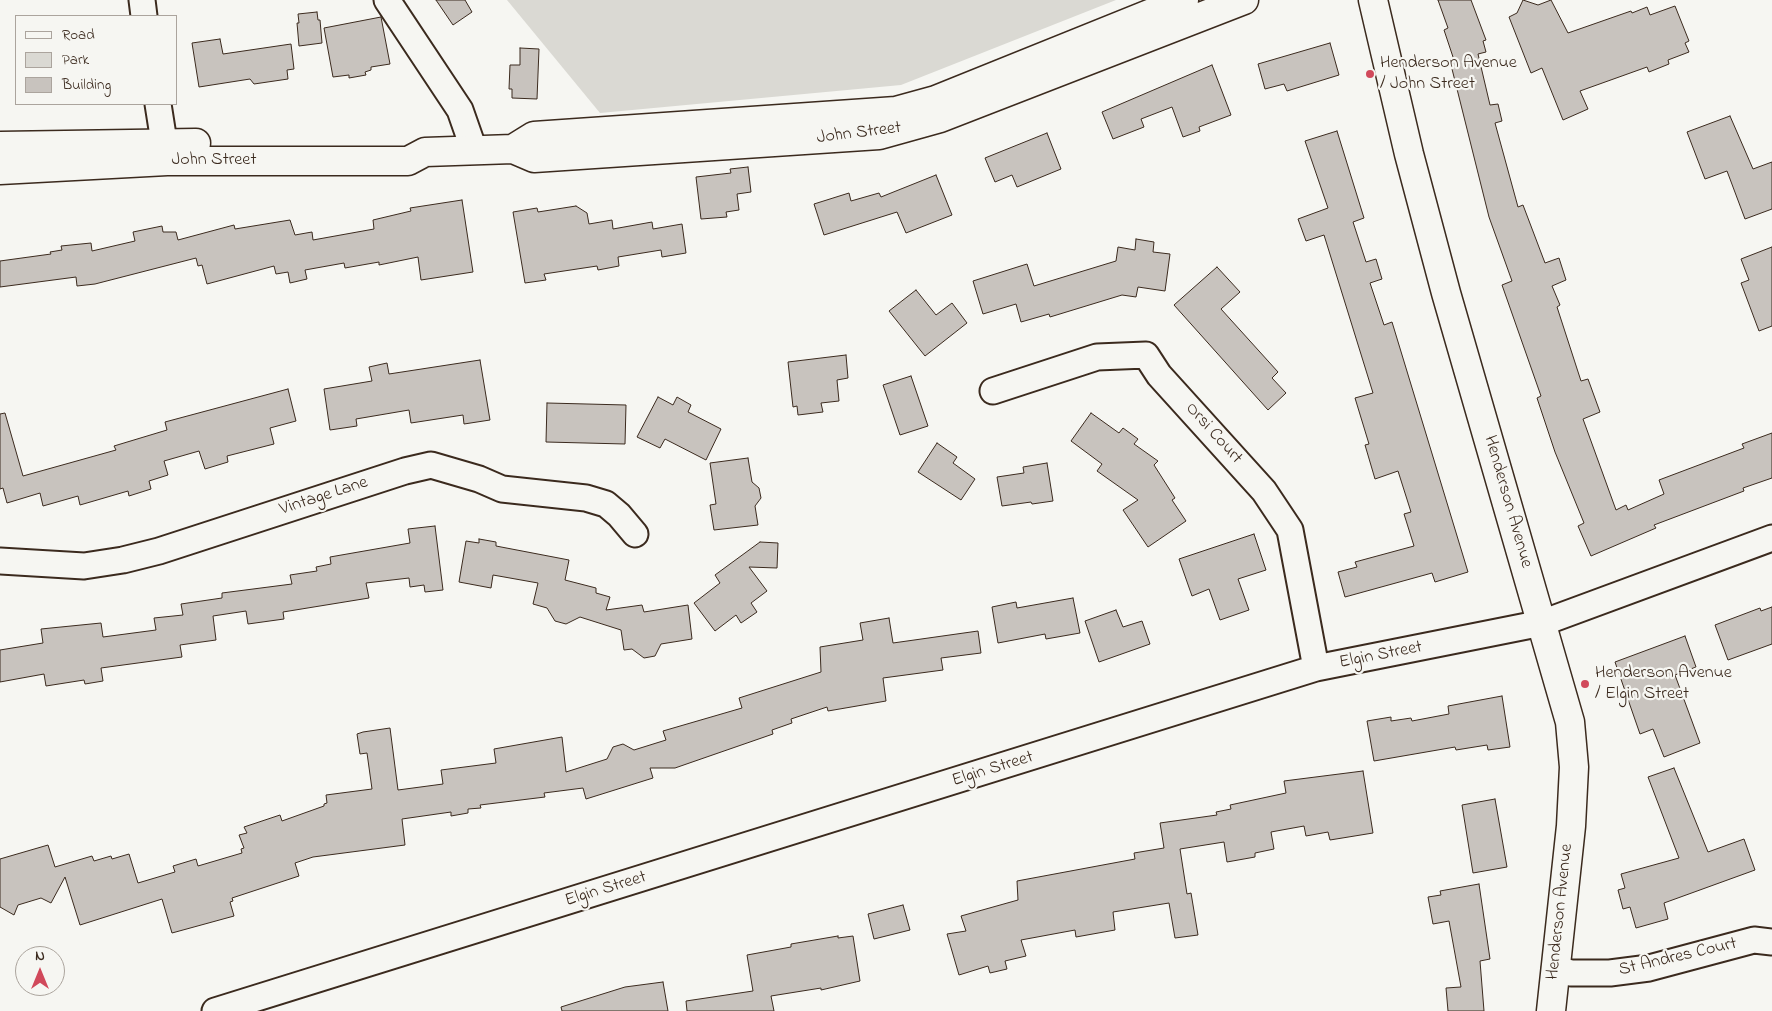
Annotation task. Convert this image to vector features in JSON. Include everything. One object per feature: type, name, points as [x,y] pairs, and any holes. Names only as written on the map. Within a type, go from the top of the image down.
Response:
[{"type":"main road","name":"John Street","points":[[513,149],[534,136],[896,111],[936,100],[1184,0]]},
{"type":"main road","name":"John Street","points":[[0,146],[408,161],[425,152],[513,149],[534,158],[879,135],[940,118],[1244,0]]},
{"type":"main road","name":"Henderson Avenue","points":[[1373,0],[1409,154],[1446,293],[1570,722],[1574,767],[1571,826],[1551,1011]]},
{"type":"main road","name":"John Street","points":[[0,170],[166,152]]},
{"type":"street","points":[[142,0],[144,15]]},
{"type":"street","points":[[387,0],[460,110],[474,150]]},
{"type":"street","points":[[158,105],[166,152]]},
{"type":"street","name":"Orsi Court","points":[[992,391],[1097,358],[1146,355],[1159,375],[1264,491],[1290,530],[1316,668]]},
{"type":"street","name":"Vintage Lane","points":[[0,561],[84,566],[123,560],[159,551],[404,471],[431,465],[480,479],[502,489],[586,498],[606,504],[619,514],[635,534]]},
{"type":"street","name":"Elgin Street","points":[[215,1011],[1316,668],[1542,624],[1772,538]]},
{"type":"street","name":"St Andres Court","points":[[1555,969],[1571,973],[1610,973],[1650,968],[1754,940],[1772,942]]},
{"type":"green space","points":[[507,0],[1116,0],[901,85],[600,113]]},
{"type":"building","points":[[436,0],[465,0],[472,12],[453,25]]},
{"type":"building","points":[[1438,0],[1471,0],[1486,40],[1483,41],[1486,52],[1478,54],[1490,105],[1498,104],[1502,121],[1495,123],[1518,207],[1523,205],[1545,263],[1559,258],[1566,280],[1552,286],[1560,305],[1557,307],[1581,381],[1588,379],[1600,412],[1583,419],[1616,510],[1626,505],[1628,510],[1664,494],[1659,480],[1744,448],[1742,444],[1772,433],[1772,478],[1743,488],[1744,491],[1654,525],[1656,528],[1591,556],[1578,526],[1584,523],[1555,452],[1537,398],[1541,396],[1502,285],[1512,281],[1489,217],[1450,61],[1454,60],[1444,30],[1448,28]]},
{"type":"building","points":[[1523,0],[1538,5],[1551,0],[1568,33],[1631,11],[1632,13],[1647,7],[1650,15],[1675,6],[1689,41],[1685,43],[1689,52],[1668,60],[1669,64],[1649,72],[1647,67],[1580,91],[1588,109],[1563,120],[1542,68],[1531,73],[1509,17],[1517,13]]},
{"type":"building","points":[[317,12],[318,20],[320,20],[322,43],[299,46],[298,14]]},
{"type":"building","points":[[381,17],[390,64],[371,67],[371,70],[365,72],[366,75],[349,78],[349,75],[333,77],[324,28]]},
{"type":"building","points":[[220,39],[223,54],[291,44],[294,69],[287,70],[288,79],[254,84],[250,79],[199,87],[192,43]]},
{"type":"building","points":[[1330,43],[1339,75],[1287,91],[1284,84],[1265,89],[1258,64]]},
{"type":"building","points":[[520,48],[539,49],[537,99],[512,98],[512,89],[509,89],[510,65],[520,65]]},
{"type":"building","points":[[1212,65],[1231,115],[1199,127],[1200,131],[1183,137],[1172,107],[1141,119],[1144,127],[1113,139],[1102,112]]},
{"type":"building","points":[[1730,116],[1753,169],[1772,162],[1772,209],[1745,219],[1727,171],[1705,179],[1687,132]]},
{"type":"building","points":[[1337,131],[1364,218],[1353,222],[1366,262],[1376,259],[1382,279],[1370,283],[1384,325],[1392,322],[1468,572],[1435,582],[1432,573],[1345,597],[1338,572],[1357,567],[1355,562],[1414,546],[1404,514],[1411,512],[1398,471],[1375,479],[1365,445],[1369,444],[1355,398],[1373,393],[1324,235],[1306,241],[1298,219],[1328,208],[1305,141]]},
{"type":"building","points":[[1047,133],[1061,169],[1017,187],[1012,175],[995,182],[985,158]]},
{"type":"building","points":[[748,167],[751,192],[737,194],[739,210],[726,212],[727,217],[701,219],[696,177],[731,173],[730,169]]},
{"type":"building","points":[[936,175],[952,215],[906,233],[897,212],[824,235],[814,204],[849,193],[851,201],[879,193],[881,197]]},
{"type":"building","points":[[462,200],[473,272],[421,280],[418,257],[379,265],[379,262],[345,268],[344,263],[305,270],[307,279],[290,283],[288,272],[276,274],[274,266],[207,284],[202,265],[198,266],[196,258],[95,284],[77,286],[76,277],[0,287],[0,261],[51,254],[50,252],[62,250],[61,246],[91,243],[92,251],[135,241],[133,232],[162,226],[163,232],[176,232],[178,240],[234,225],[235,229],[290,220],[295,235],[312,232],[313,240],[374,229],[373,220],[411,211],[410,208]]},
{"type":"building","points":[[576,206],[587,213],[589,224],[612,220],[613,229],[652,222],[653,229],[682,224],[686,253],[662,257],[661,250],[618,257],[619,266],[598,270],[597,266],[544,274],[546,280],[525,283],[513,212],[537,208],[538,212]]},
{"type":"building","points":[[1136,239],[1154,242],[1153,252],[1170,254],[1165,291],[1138,287],[1136,297],[1122,295],[1050,317],[1049,314],[1021,322],[1016,304],[983,314],[973,281],[1027,264],[1034,286],[1116,261],[1118,247],[1135,250]]},
{"type":"building","points":[[1772,247],[1772,326],[1759,331],[1741,283],[1749,280],[1741,259]]},
{"type":"building","points":[[1217,267],[1240,292],[1221,309],[1278,372],[1272,378],[1286,393],[1268,410],[1174,305]]},
{"type":"building","points":[[916,290],[936,315],[952,303],[967,323],[925,356],[889,311]]},
{"type":"building","points":[[846,355],[848,378],[837,380],[839,401],[821,403],[823,412],[798,415],[797,406],[793,407],[788,362]]},
{"type":"building","points":[[480,360],[490,420],[464,424],[463,415],[411,423],[409,410],[356,419],[357,426],[330,430],[324,389],[372,381],[369,367],[387,363],[389,374]]},
{"type":"building","points":[[911,376],[928,426],[900,435],[883,385]]},
{"type":"building","points":[[288,389],[296,421],[270,428],[274,444],[227,456],[228,462],[205,469],[199,451],[164,461],[168,475],[149,481],[151,489],[129,496],[128,491],[80,505],[78,496],[43,506],[40,493],[7,503],[3,488],[0,489],[0,414],[5,413],[23,476],[116,450],[114,446],[167,430],[165,422]]},
{"type":"building","points":[[658,397],[673,405],[677,397],[691,405],[688,412],[721,429],[706,460],[665,439],[660,448],[637,437]]},
{"type":"building","points":[[547,403],[626,405],[625,444],[546,442]]},
{"type":"building","points":[[1091,413],[1119,433],[1123,428],[1138,439],[1134,444],[1158,461],[1154,465],[1175,498],[1172,500],[1186,521],[1148,547],[1123,510],[1138,500],[1097,471],[1102,464],[1071,441]]},
{"type":"building","points":[[937,443],[957,457],[953,463],[975,479],[961,500],[918,472]]},
{"type":"building","points":[[748,458],[752,482],[759,488],[761,498],[755,506],[758,525],[714,530],[710,505],[716,504],[710,463]]},
{"type":"building","points":[[1047,463],[1053,501],[1002,506],[997,477],[1024,473],[1023,467]]},
{"type":"building","points":[[435,526],[443,590],[425,592],[424,585],[410,587],[409,578],[366,583],[369,598],[283,612],[284,619],[248,624],[246,611],[213,616],[216,640],[180,645],[182,657],[101,668],[103,681],[85,684],[84,680],[46,686],[44,674],[0,682],[0,650],[43,643],[41,629],[101,623],[103,637],[156,630],[154,618],[183,615],[181,604],[222,598],[222,593],[292,584],[290,575],[317,571],[316,567],[331,564],[330,557],[410,543],[408,529]]},
{"type":"building","points":[[1254,534],[1266,570],[1238,579],[1249,610],[1220,620],[1209,589],[1192,596],[1179,559]]},
{"type":"building","points":[[479,539],[496,542],[496,546],[569,560],[565,580],[596,588],[596,593],[610,597],[606,610],[642,605],[644,612],[688,605],[692,639],[661,644],[655,656],[644,658],[632,649],[624,650],[621,630],[580,617],[566,624],[555,621],[547,608],[533,604],[538,583],[493,575],[491,588],[459,582],[466,541],[479,543]]},
{"type":"building","points":[[760,542],[778,543],[777,568],[749,567],[767,591],[751,603],[757,612],[741,623],[736,615],[715,631],[694,603],[720,583],[715,575]]},
{"type":"building","points":[[1073,598],[1080,633],[1046,639],[1045,634],[998,643],[992,607],[1016,602],[1017,608]]},
{"type":"building","points":[[1772,607],[1772,644],[1728,660],[1715,625],[1760,608],[1761,611]]},
{"type":"building","points":[[1116,610],[1123,627],[1142,621],[1150,644],[1099,662],[1085,621]]},
{"type":"building","points":[[889,618],[893,643],[978,631],[981,653],[941,658],[943,670],[883,678],[886,701],[828,711],[827,707],[791,719],[792,723],[772,730],[773,734],[675,768],[650,768],[653,778],[586,799],[583,788],[544,793],[545,797],[480,805],[481,808],[468,809],[468,813],[451,816],[451,812],[402,819],[405,845],[313,857],[295,863],[299,876],[232,898],[233,901],[230,902],[234,916],[172,933],[162,899],[80,925],[65,877],[51,903],[41,898],[18,905],[14,915],[0,907],[0,859],[48,845],[55,867],[92,856],[94,861],[111,856],[112,859],[129,854],[138,883],[175,872],[173,866],[196,859],[198,866],[242,853],[241,849],[244,848],[239,835],[247,833],[244,827],[280,815],[282,821],[324,806],[327,803],[326,795],[372,789],[367,753],[360,754],[357,734],[363,732],[390,728],[398,790],[443,784],[441,770],[496,763],[494,749],[562,737],[566,772],[607,759],[613,747],[623,744],[634,750],[666,740],[663,731],[742,708],[739,698],[821,672],[820,647],[863,640],[860,623]]},
{"type":"building","points":[[1685,636],[1696,667],[1675,675],[1700,743],[1664,757],[1653,729],[1640,734],[1615,662]]},
{"type":"building","points":[[1502,696],[1510,747],[1488,750],[1487,745],[1456,750],[1455,747],[1374,761],[1367,721],[1391,717],[1391,721],[1411,718],[1412,721],[1449,714],[1448,706]]},
{"type":"building","points":[[1674,768],[1708,852],[1744,839],[1755,870],[1664,903],[1668,919],[1636,928],[1630,907],[1623,909],[1618,890],[1625,888],[1621,874],[1679,858],[1648,777]]},
{"type":"building","points":[[1363,771],[1373,833],[1330,840],[1328,832],[1306,836],[1304,826],[1271,832],[1274,849],[1255,853],[1255,857],[1227,862],[1224,842],[1180,849],[1187,894],[1191,893],[1198,935],[1175,938],[1169,903],[1113,912],[1115,930],[1076,937],[1075,930],[1021,940],[1026,956],[1005,961],[1007,969],[990,973],[988,966],[959,975],[947,934],[966,931],[961,916],[1018,900],[1017,881],[1135,859],[1134,853],[1164,848],[1160,823],[1217,815],[1216,812],[1231,809],[1230,805],[1286,793],[1284,781]]},
{"type":"building","points":[[1495,799],[1507,867],[1473,873],[1462,805]]},
{"type":"building","points":[[1479,884],[1490,959],[1480,961],[1484,1011],[1448,1011],[1446,988],[1461,987],[1449,921],[1433,924],[1428,897],[1441,895],[1440,891]]},
{"type":"building","points":[[903,905],[910,930],[874,939],[868,914]]},
{"type":"building","points":[[838,936],[838,938],[853,936],[860,981],[821,990],[821,988],[771,996],[774,1011],[687,1011],[686,1001],[753,991],[747,955],[791,947],[791,944]]},
{"type":"building","points":[[663,982],[668,1011],[562,1011],[561,1007],[625,987]]},
{"type":"place","name":"Henderson Avenue / John Street","points":[[1370,74]]},
{"type":"place","name":"Henderson Avenue / Elgin Street","points":[[1585,684]]}]
